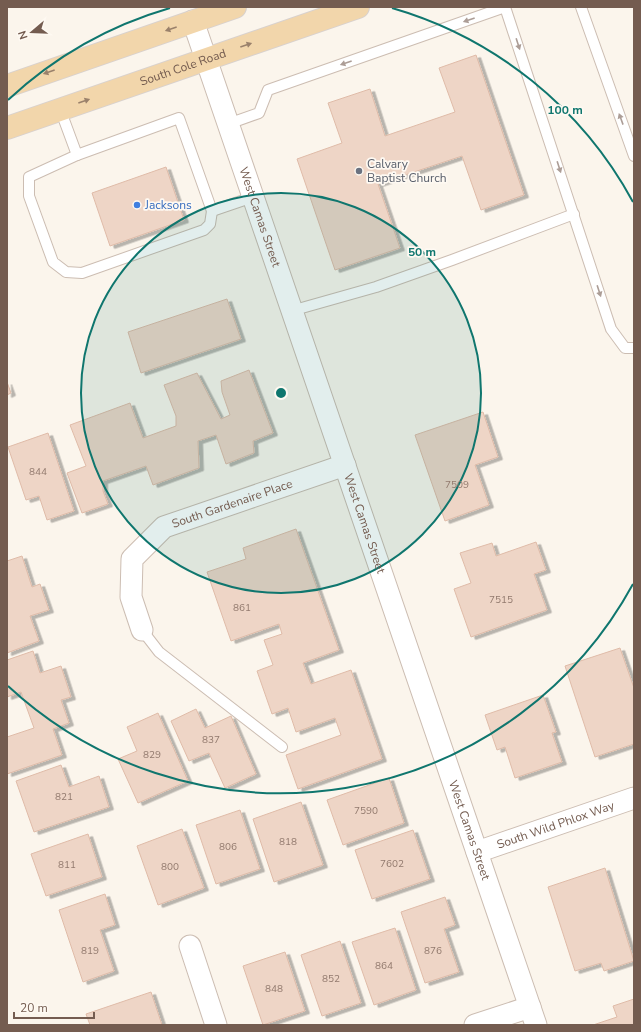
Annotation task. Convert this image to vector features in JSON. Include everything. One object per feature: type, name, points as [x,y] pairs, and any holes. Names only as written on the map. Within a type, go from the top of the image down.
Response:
[{"type":"main road","points":[[7,86],[235,7]]},
{"type":"main road","name":"South Cole Road","points":[[7,128],[358,7]]},
{"type":"street","name":"West Camas Street","points":[[193,22],[533,1016]]},
{"type":"street","name":"South Gardenaire Place","points":[[142,630],[131,597],[132,560],[164,527],[345,465]]},
{"type":"street","name":"South Wild Phlox Way","points":[[477,852],[634,798]]},
{"type":"street","points":[[190,946],[216,1025]]},
{"type":"street","points":[[475,1025],[533,1016]]},
{"type":"lane","points":[[228,124],[259,113],[268,90],[505,7],[611,329],[625,348],[634,348]]},
{"type":"lane","points":[[581,7],[634,156]]},
{"type":"lane","points":[[60,109],[77,155]]},
{"type":"lane","points":[[179,118],[212,211],[210,224],[204,230],[82,273],[66,272],[53,262],[29,196],[30,176],[77,155],[179,118]]},
{"type":"lane","points":[[212,211],[253,197]]},
{"type":"lane","points":[[291,311],[376,287],[574,214]]},
{"type":"lane","points":[[142,630],[159,652],[282,747]]},
{"type":"building","name":"Calvary Baptist Church","points":[[476,55],[524,195],[481,210],[462,156],[378,184],[400,248],[335,270],[297,159],[342,143],[328,103],[370,89],[385,136],[455,112],[439,68]]},
{"type":"building","points":[[166,167],[184,220],[110,246],[92,193]]},
{"type":"building","points":[[227,299],[241,339],[141,373],[128,332]]},
{"type":"building","points":[[249,370],[273,433],[253,441],[254,453],[226,464],[216,435],[198,441],[199,468],[153,485],[146,466],[103,481],[103,491],[108,504],[82,513],[67,473],[86,466],[70,425],[130,403],[143,438],[176,426],[176,416],[164,385],[197,373],[221,419],[230,415],[222,392],[221,381]]},
{"type":"building","points":[[7,382],[11,393],[7,395]]},
{"type":"building","points":[[483,412],[498,457],[475,465],[489,505],[445,521],[415,435]]},
{"type":"building","points":[[48,433],[74,511],[47,520],[39,496],[26,500],[8,447]]},
{"type":"building","points":[[296,529],[339,650],[303,663],[311,684],[351,670],[382,759],[298,789],[286,755],[341,735],[335,718],[296,732],[288,708],[272,714],[257,671],[273,665],[264,640],[282,634],[279,624],[231,641],[207,572],[246,559],[243,548]]},
{"type":"building","points":[[536,542],[546,570],[534,574],[547,610],[471,637],[454,589],[471,583],[460,553],[492,543],[496,556]]},
{"type":"building","points":[[22,556],[32,587],[40,584],[49,610],[30,616],[39,641],[7,653],[7,561]]},
{"type":"building","points":[[620,648],[634,688],[634,744],[595,757],[565,666]]},
{"type":"building","points":[[33,651],[40,673],[61,666],[71,697],[61,700],[69,723],[53,729],[62,755],[7,774],[7,737],[34,728],[21,692],[7,697],[7,660]]},
{"type":"building","points":[[543,695],[556,732],[552,733],[562,762],[515,778],[505,747],[497,750],[485,715]]},
{"type":"building","points":[[196,709],[205,728],[231,716],[256,774],[225,788],[209,753],[189,761],[171,721]]},
{"type":"building","points":[[158,713],[188,781],[138,803],[118,759],[137,751],[127,727]]},
{"type":"building","points":[[61,765],[69,787],[99,776],[109,807],[34,832],[16,781]]},
{"type":"building","points":[[389,778],[404,823],[343,845],[327,800]]},
{"type":"building","points":[[301,802],[323,865],[274,882],[253,819]]},
{"type":"building","points":[[240,810],[260,869],[216,884],[196,825]]},
{"type":"building","points":[[182,829],[204,888],[158,905],[137,846]]},
{"type":"building","points":[[413,830],[430,879],[372,899],[355,850]]},
{"type":"building","points":[[88,834],[102,877],[46,896],[31,854]]},
{"type":"building","points":[[605,868],[634,961],[604,971],[601,963],[575,971],[548,887]]},
{"type":"building","points":[[105,894],[115,925],[100,930],[114,971],[83,982],[59,910]]},
{"type":"building","points":[[445,897],[455,925],[444,929],[459,972],[425,983],[401,912]]},
{"type":"building","points":[[395,928],[416,990],[374,1005],[352,942]]},
{"type":"building","points":[[340,941],[361,1003],[322,1016],[301,955]]},
{"type":"building","points":[[285,952],[305,1011],[263,1025],[243,966]]},
{"type":"building","points":[[151,992],[162,1025],[90,1025],[86,1014]]},
{"type":"building","points":[[634,999],[634,1025],[593,1025],[617,1017],[613,1006]]},
{"type":"place","name":"Calvary Baptist Church","points":[[359,171]]},
{"type":"place","name":"Jacksons","points":[[137,205]]}]
